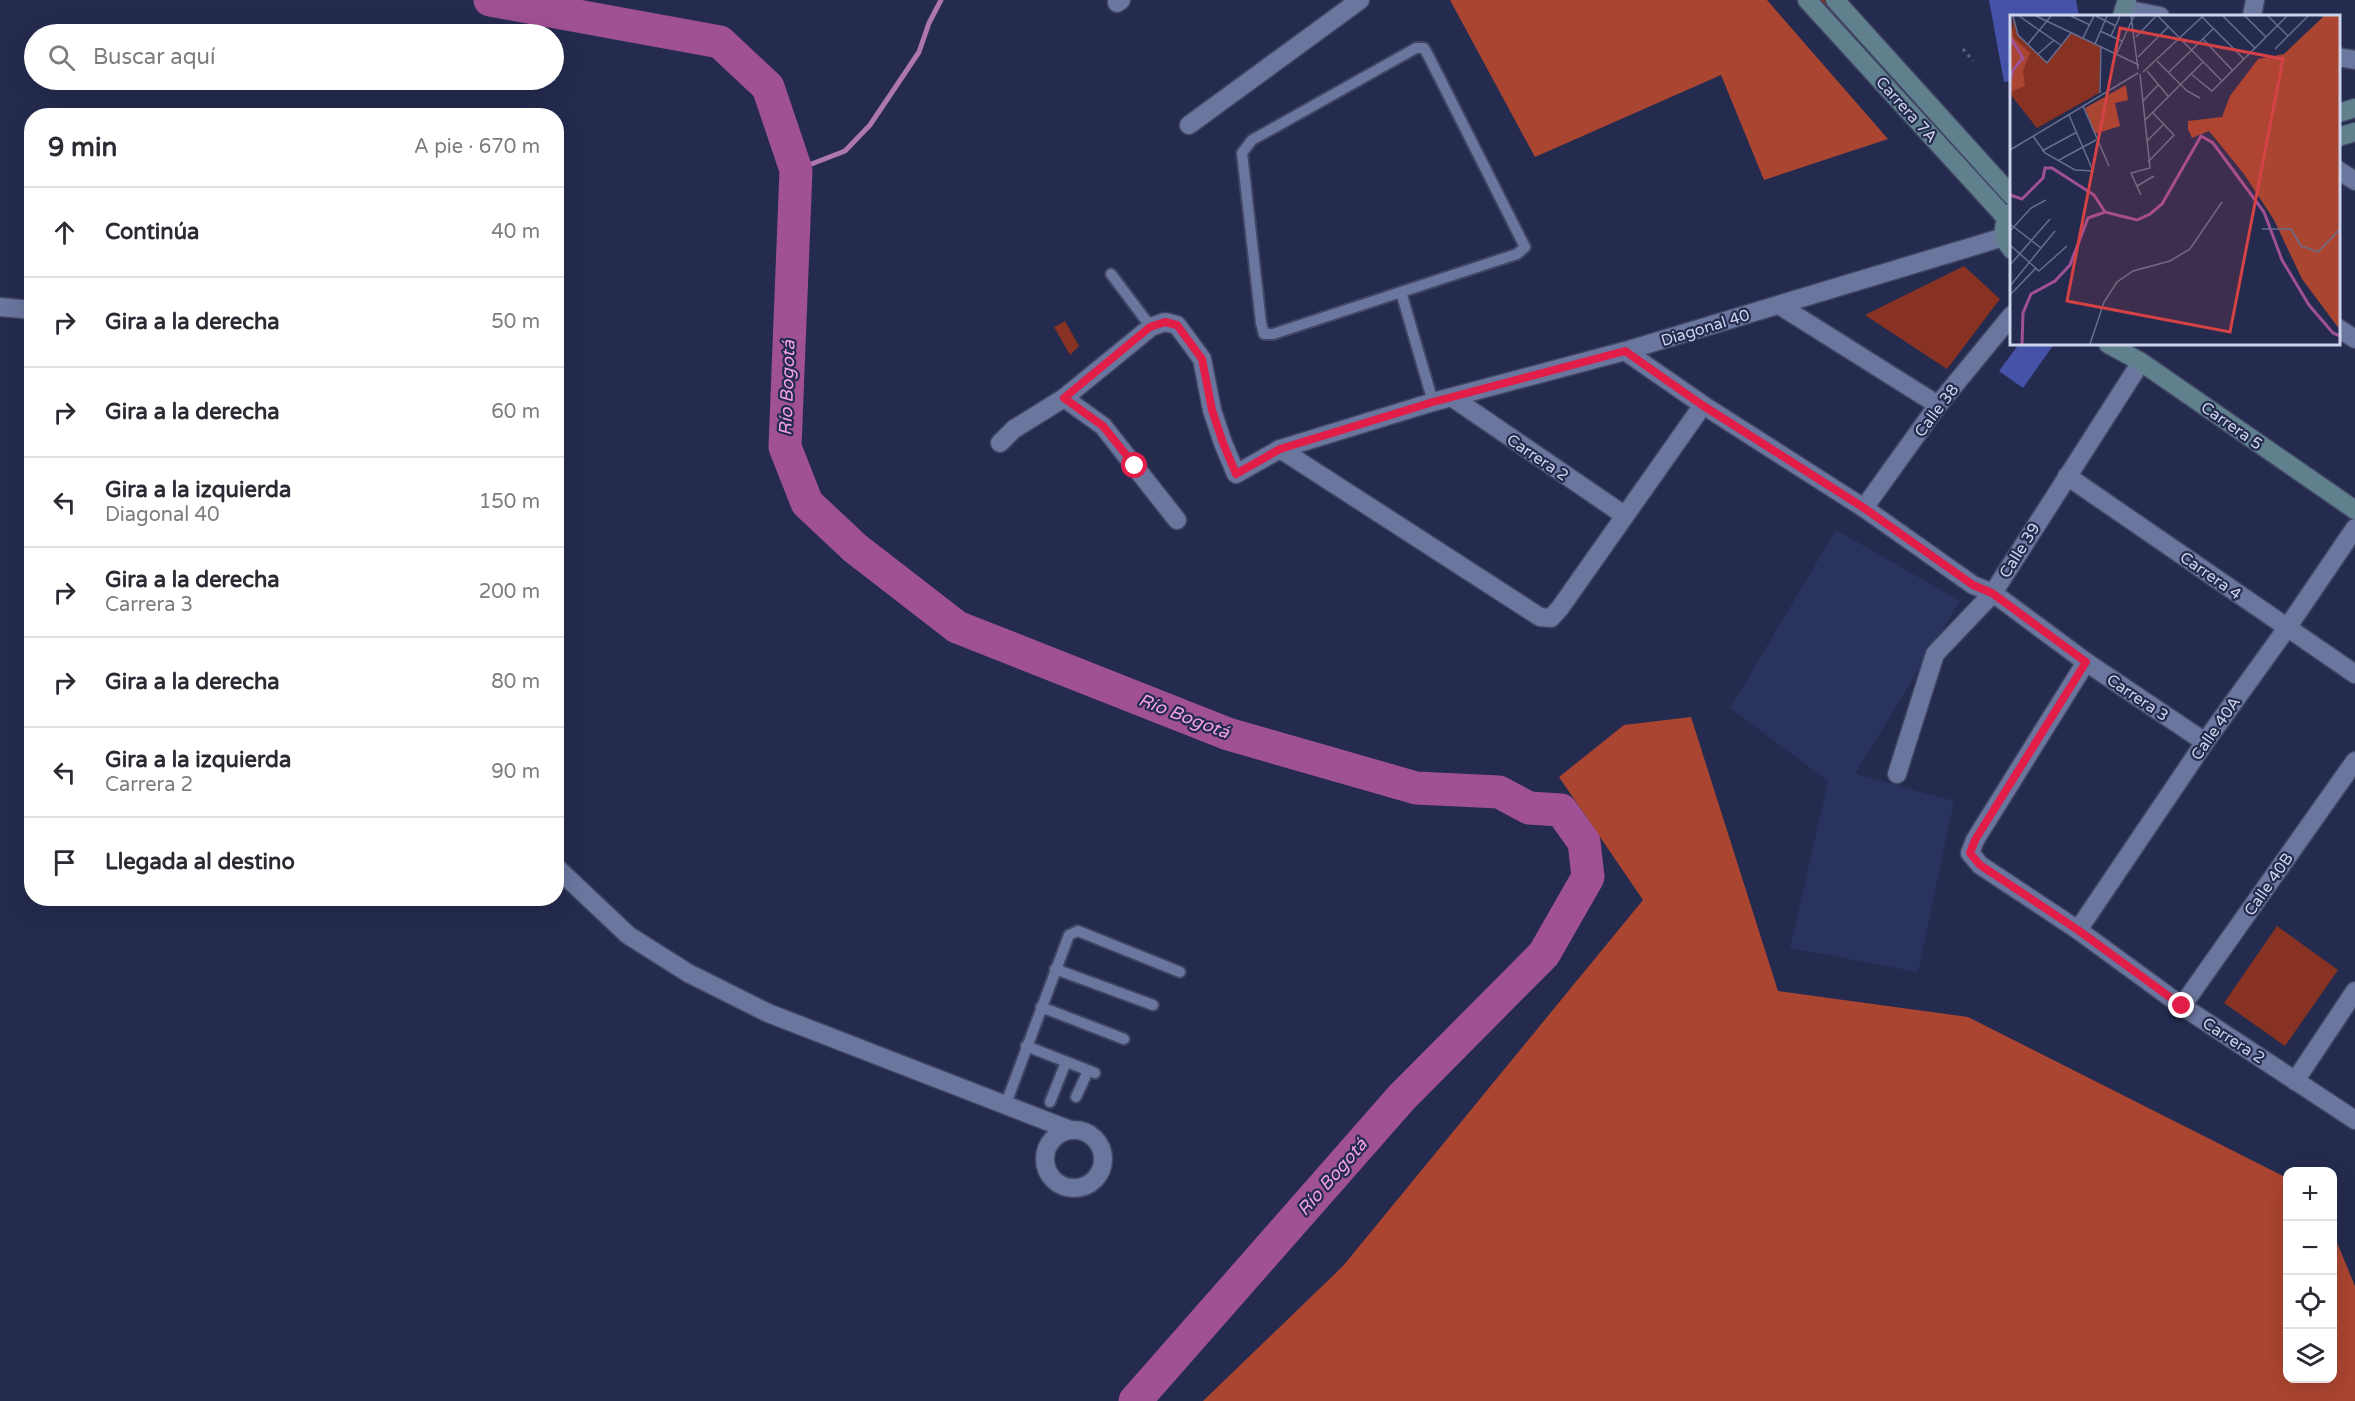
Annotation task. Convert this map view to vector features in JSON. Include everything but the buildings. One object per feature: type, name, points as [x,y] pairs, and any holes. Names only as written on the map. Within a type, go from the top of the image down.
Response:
[{"type":"main road","name":"Carrera 7A","points":[[1807,0],[2009,215]]},
{"type":"main road","name":"Carrera 7A","points":[[1835,0],[2010,193]]},
{"type":"main road","points":[[2340,112],[2355,108]]},
{"type":"main road","points":[[2340,136],[2355,132]]},
{"type":"main road","points":[[2008,244],[2009,215]]},
{"type":"main road","name":"Carrera 5","points":[[2110,345],[2141,362],[2355,510]]},
{"type":"street","points":[[1189,125],[1360,0]]},
{"type":"street","points":[[2252,15],[2255,0]]},
{"type":"street","points":[[2124,8],[2156,15]]},
{"type":"street","points":[[2340,57],[2355,60]]},
{"type":"street","points":[[2340,171],[2355,181]]},
{"type":"street","name":"Diagonal 40","points":[[1150,327],[1165,322],[1177,325],[1202,359],[1212,410],[1236,474],[1280,449],[1433,402],[1625,351],[1779,305],[2008,244]]},
{"type":"street","points":[[1779,305],[1938,405]]},
{"type":"street","points":[[0,307],[24,309]]},
{"type":"street","name":"Calle 38","points":[[1864,508],[1938,405],[2010,317]]},
{"type":"street","points":[[1000,443],[1014,429],[1064,398],[1150,327]]},
{"type":"street","points":[[2340,329],[2355,339]]},
{"type":"street","name":"Carrera 3","points":[[1625,351],[1702,405],[1864,508],[1973,585],[1992,593],[2086,662],[2205,742]]},
{"type":"street","name":"Calle 39","points":[[1897,774],[1935,654],[1992,593],[2141,362]]},
{"type":"street","points":[[1064,398],[1103,426],[1177,520]]},
{"type":"street","name":"Carrera 2","points":[[1453,398],[1624,515]]},
{"type":"street","points":[[1280,449],[1540,617],[1551,618],[1702,405]]},
{"type":"street","name":"Carrera 4","points":[[2067,476],[2355,674]]},
{"type":"street","name":"Calle 40A","points":[[2078,930],[2205,742],[2355,528]]},
{"type":"street","name":"Carrera 2","points":[[2086,662],[1975,840],[1970,853],[1980,865],[2078,930],[2182,1006],[2355,1120]]},
{"type":"street","name":"Calle 40B","points":[[2182,1006],[2355,761]]},
{"type":"street","points":[[564,875],[628,935],[688,974],[768,1014],[1070,1130]]},
{"type":"street","points":[[2295,1081],[2355,991]]},
{"type":"lane","points":[[1416,48],[1424,48],[1525,247],[1517,254],[1401,292],[1273,334],[1264,334],[1242,153],[1252,140],[1416,48]]},
{"type":"lane","points":[[1111,274],[1150,327]]},
{"type":"lane","points":[[1401,292],[1433,402]]},
{"type":"lane","points":[[1005,1106],[1069,935],[1078,932],[1180,972]]},
{"type":"lane","points":[[1055,969],[1153,1005]]},
{"type":"lane","points":[[1041,1007],[1124,1039]]},
{"type":"lane","points":[[1026,1046],[1091,1072],[1076,1097]]},
{"type":"lane","points":[[1050,1102],[1066,1062]]},
{"type":"path","points":[[1963,49],[1973,61]]},
{"type":"shaded area","points":[[1450,0],[1767,0],[1888,139],[1764,180],[1721,75],[1535,157]]},
{"type":"shaded area","points":[[1811,0],[1828,0],[1984,174],[1975,183]]},
{"type":"shaded area","points":[[1964,266],[2000,299],[1947,369],[1865,315]]},
{"type":"shaded area","points":[[1065,321],[1079,346],[1070,355],[1054,327]]},
{"type":"shaded area","points":[[1836,530],[1960,601],[1855,774],[1954,801],[1918,972],[1790,948],[1828,781],[1730,708]]},
{"type":"shaded area","points":[[1691,717],[1778,991],[1968,1017],[2283,1176],[2283,1383],[2337,1383],[2337,1243],[2355,1286],[2355,1401],[1203,1401],[1343,1266],[1643,900],[1559,777],[1624,725]]},
{"type":"shaded area","points":[[2277,926],[2338,970],[2285,1046],[2224,1003]]},
{"type":"waterway","name":"Río Bogotá","points":[[490,0],[720,42],[768,87],[796,170],[785,447],[807,503],[855,548],[957,627],[1228,734],[1416,788],[1499,792],[1529,808],[1561,810],[1584,842],[1588,877],[1544,954],[1402,1097],[1135,1401]]},
{"type":"waterway","points":[[796,170],[845,151],[870,125],[919,52],[929,23],[941,0]]},
{"type":"route","points":[[1135,466],[1103,426],[1064,398],[1150,327],[1165,322],[1177,325],[1202,359],[1212,410],[1236,474],[1280,449],[1433,402],[1625,351],[1702,405],[1864,508],[1973,585],[1992,593],[2086,662],[1975,840],[1970,853],[1980,865],[2078,930],[2182,1006]]}]
